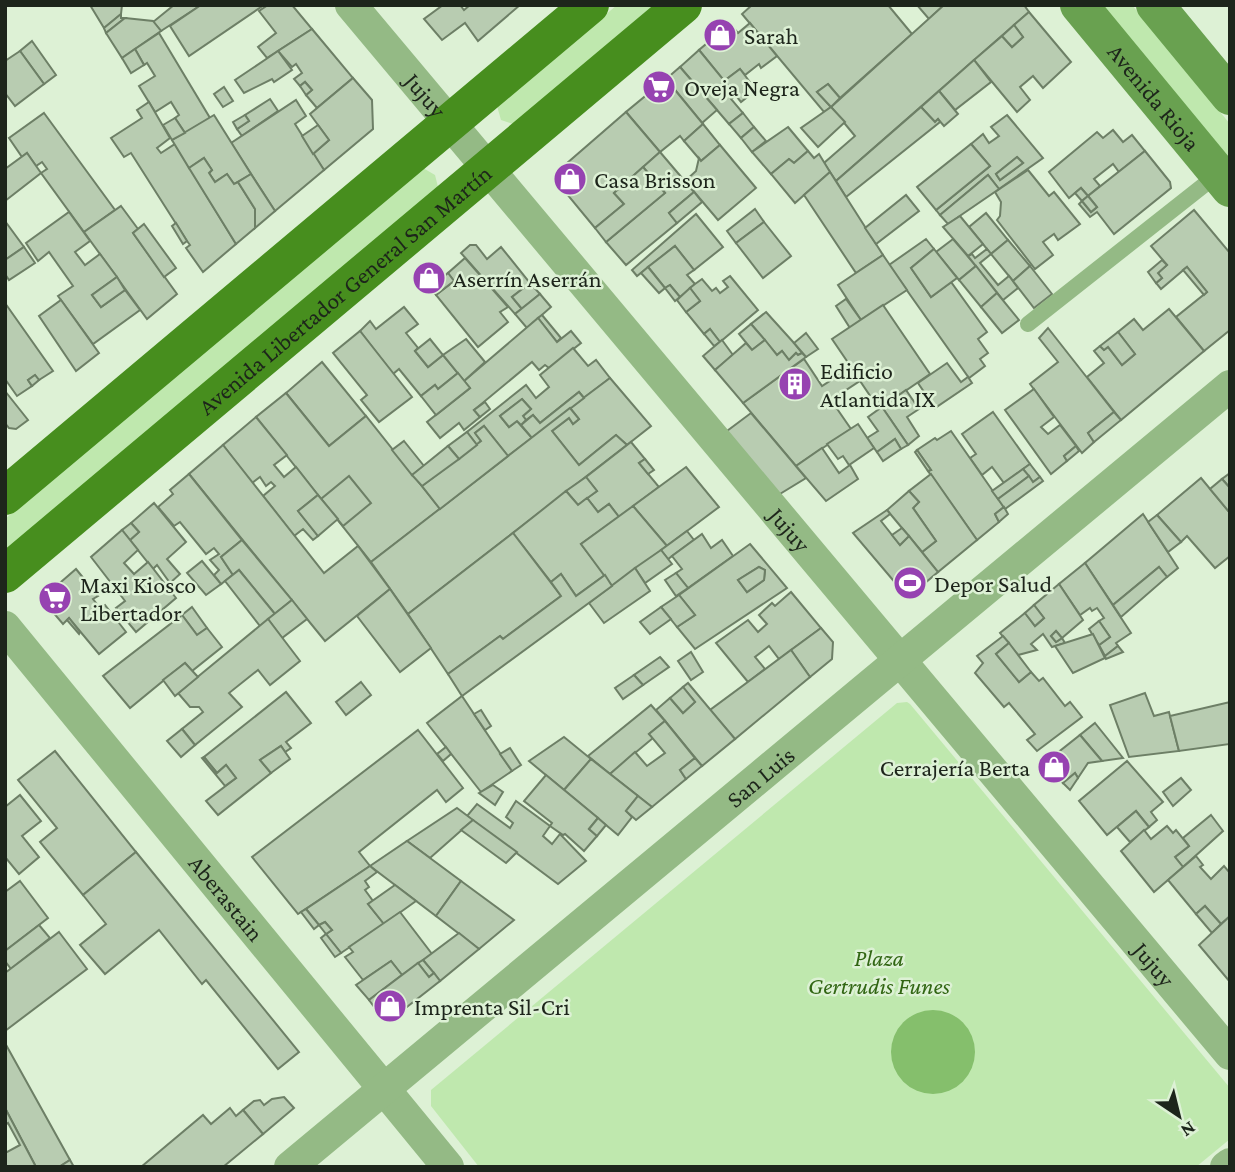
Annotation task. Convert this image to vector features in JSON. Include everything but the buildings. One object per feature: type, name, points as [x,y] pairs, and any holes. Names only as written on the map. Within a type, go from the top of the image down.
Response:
[{"type":"main road","points":[[5,496],[590,5]]},
{"type":"main road","name":"Avenida Libertador General San Martín","points":[[5,574],[682,5]]},
{"type":"main road","name":"Avenida Rioja","points":[[1079,5],[1224,181]]},
{"type":"main road","points":[[1155,5],[1230,96]]},
{"type":"street","name":"Jujuy","points":[[351,5],[1230,1054]]},
{"type":"street","name":"San Luis","points":[[290,1167],[1230,386]]},
{"type":"street","name":"Aberastain","points":[[5,627],[448,1167]]},
{"type":"lane","points":[[1028,324],[1224,181]]},
{"type":"green space","points":[[617,5],[654,5],[513,124],[501,120],[497,106]]},
{"type":"green space","points":[[1101,5],[1132,5],[1230,124],[1230,161]]},
{"type":"green space","points":[[423,168],[435,175],[438,187],[5,551],[5,519]]},
{"type":"green space","name":"Plaza Gertrudis Funes","points":[[907,702],[1230,1088],[1230,1139],[1196,1167],[479,1167],[431,1106],[431,1090],[897,703]]},
{"type":"shaded area","points":[[933,1010],[949,1013],[963,1022],[972,1036],[975,1052],[972,1068],[963,1082],[949,1091],[933,1094],[917,1091],[903,1082],[894,1068],[891,1052],[894,1036],[903,1022],[917,1013]]},
{"type":"place","name":"Sarah","points":[[720,35]]},
{"type":"place","name":"Oveja Negra","points":[[659,87]]},
{"type":"place","name":"Casa Brisson","points":[[570,179]]},
{"type":"place","name":"Aserrín Aserrán","points":[[429,278]]},
{"type":"place","name":"Edificio Atlantida IX","points":[[795,384]]},
{"type":"place","name":"Depor Salud","points":[[910,583]]},
{"type":"place","name":"Maxi Kiosco Libertador","points":[[55,598]]},
{"type":"place","name":"Cerrajería Berta","points":[[1054,767]]},
{"type":"place","name":"Imprenta Sil-Cri","points":[[390,1006]]}]
